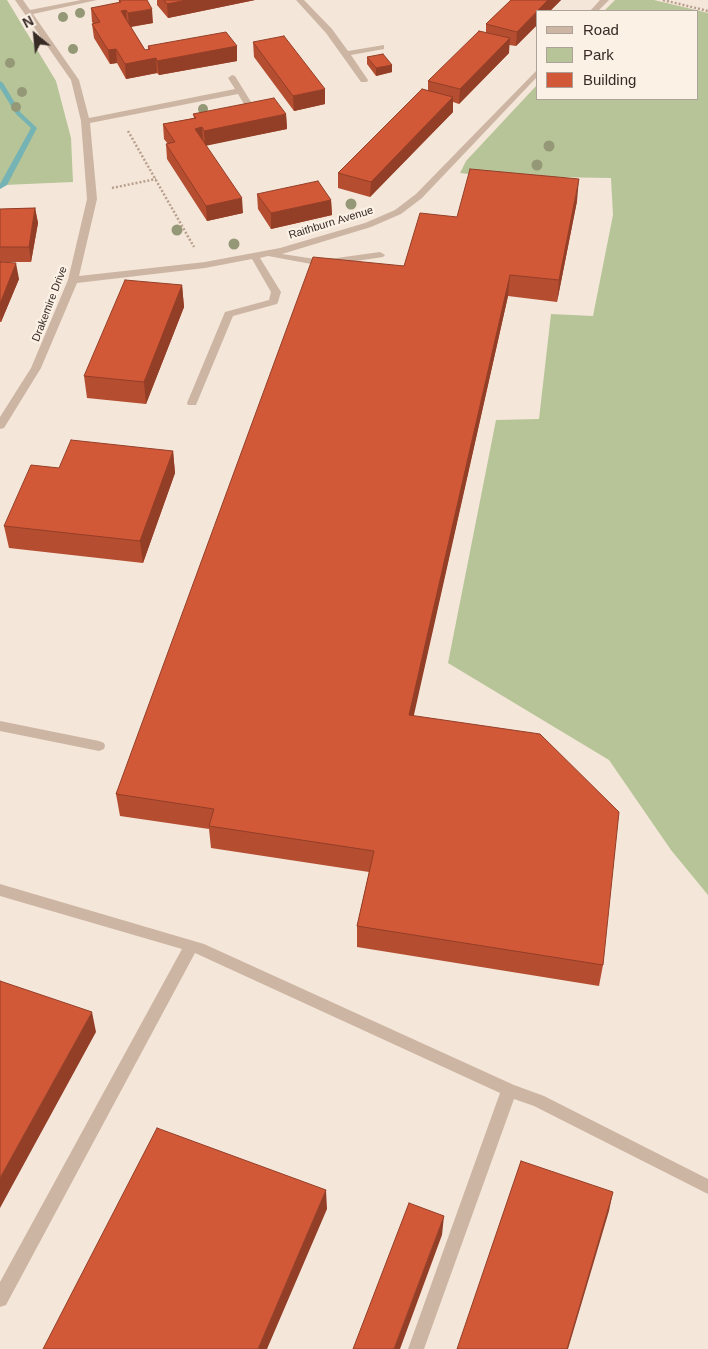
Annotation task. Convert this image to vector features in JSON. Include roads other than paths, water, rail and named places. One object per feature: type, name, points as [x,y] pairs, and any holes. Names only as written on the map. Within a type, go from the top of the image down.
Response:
[{"type":"street","name":"Drakemire Drive","points":[[0,426],[36,368],[74,280],[92,199],[85,121],[75,80],[19,0]]},
{"type":"street","points":[[28,13],[93,0]]},
{"type":"street","points":[[300,0],[329,32],[364,80]]},
{"type":"street","points":[[595,10],[605,0]]},
{"type":"street","points":[[345,54],[381,47]]},
{"type":"street","name":"Raithburn Avenue","points":[[74,280],[204,265],[259,254],[368,225],[398,212],[420,196],[536,73]]},
{"type":"street","points":[[232,78],[247,102]]},
{"type":"street","points":[[85,121],[240,90]]},
{"type":"street","points":[[259,254],[322,263],[380,255]]},
{"type":"street","points":[[192,403],[229,314],[273,302],[276,292],[259,254]]},
{"type":"street","points":[[0,726],[99,746]]},
{"type":"street","points":[[0,890],[191,946],[509,1090],[539,1101],[708,1187]]},
{"type":"street","points":[[0,1299],[191,946]]},
{"type":"street","points":[[416,1349],[509,1090]]},
{"type":"waterway","points":[[0,83],[19,114],[34,128],[4,185],[0,187]]}]
